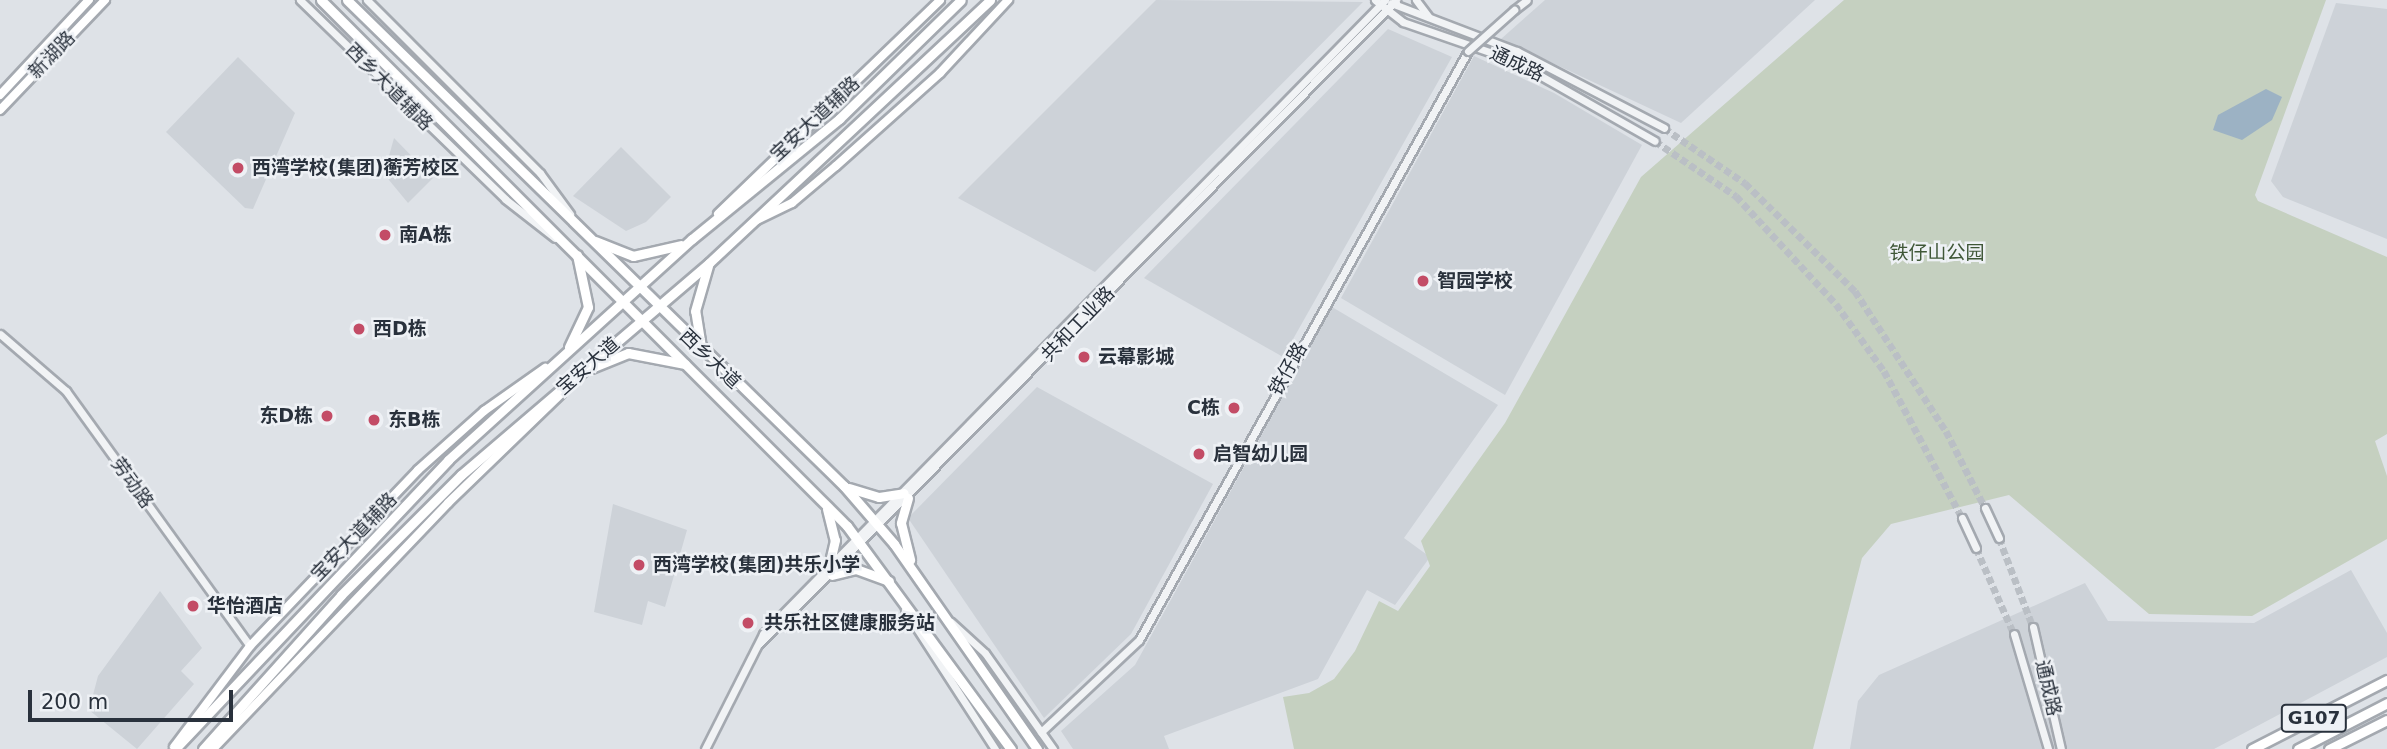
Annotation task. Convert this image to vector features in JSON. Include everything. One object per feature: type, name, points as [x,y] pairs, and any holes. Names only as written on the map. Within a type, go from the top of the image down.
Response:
[{"type":"main road","name":"新湖路","points":[[0,95],[89,0]]},
{"type":"main road","name":"新湖路","points":[[0,110],[104,0]]},
{"type":"main road","name":"西乡大道","points":[[321,0],[625,300],[823,501],[894,584],[1011,749]]},
{"type":"main road","name":"西乡大道","points":[[347,0],[703,352],[844,486],[915,572],[1037,749]]},
{"type":"main road","name":"宝安大道辅路","points":[[692,239],[940,0]]},
{"type":"main road","name":"宝安大道","points":[[173,749],[413,494],[692,239],[839,119],[961,0]]},
{"type":"main road","name":"宝安大道","points":[[203,749],[430,505],[757,220],[990,0]]},
{"type":"main road","points":[[757,220],[792,203],[836,166],[940,73],[1008,0]]},
{"type":"main road","points":[[587,237],[642,256],[692,239]]},
{"type":"main road","points":[[565,354],[588,307],[576,253]]},
{"type":"main road","points":[[703,352],[695,311],[709,263]]},
{"type":"main road","points":[[213,749],[448,503],[580,374],[628,353],[687,365]]},
{"type":"main road","name":"宝安大道辅路","points":[[173,749],[250,646],[418,470],[497,401],[565,354]]},
{"type":"main road","points":[[844,486],[879,498],[906,496],[901,523],[915,572]]},
{"type":"main road","points":[[823,501],[835,540],[830,572],[856,569],[894,584]]},
{"type":"main road","name":"G107","points":[[2252,749],[2375,687],[2387,678]]},
{"type":"main road","name":"G107","points":[[2298,749],[2387,702]]},
{"type":"main road","points":[[2329,749],[2387,720]]},
{"type":"street","name":"西乡大道辅路","points":[[300,0],[505,199],[576,253]]},
{"type":"street","points":[[367,0],[540,173],[587,237]]},
{"type":"street","points":[[1416,0],[1432,20]]},
{"type":"street","name":"铁仔路","points":[[1041,732],[1139,640],[1468,51],[1527,0]]},
{"type":"street","name":"通成路","points":[[1386,3],[1517,51],[1664,128]]},
{"type":"street","name":"通成路","points":[[1386,3],[1403,22],[1513,60],[1655,141]]},
{"type":"street","name":"共和工业路","points":[[705,749],[759,645],[1386,3]]},
{"type":"street","name":"劳动路","points":[[0,334],[66,391],[250,646]]},
{"type":"street","points":[[1985,508],[1999,538]]},
{"type":"street","points":[[1962,518],[1976,548]]},
{"type":"street","points":[[894,584],[913,627],[995,749]]},
{"type":"street","points":[[946,618],[985,653],[1053,749]]},
{"type":"street","name":"通成路","points":[[2033,627],[2061,749]]},
{"type":"street","name":"通成路","points":[[2014,634],[2048,749]]},
{"type":"shaded area","points":[[1156,0],[1363,2],[1095,272],[958,198]]},
{"type":"shaded area","points":[[1545,0],[1815,0],[1681,123],[1501,39]]},
{"type":"shaded area","points":[[2336,3],[2387,9],[2387,239],[2283,197],[2271,181]]},
{"type":"shaded area","points":[[1388,29],[1452,57],[1283,357],[1144,278]]},
{"type":"shaded area","points":[[1474,56],[1554,93],[1642,145],[1505,395],[1341,298]]},
{"type":"shaded area","name":"西湾学校(集团)蘅芳校区","points":[[238,57],[295,113],[253,209],[245,208],[166,132]]},
{"type":"shaded area","points":[[394,138],[433,178],[408,203],[384,174]]},
{"type":"shaded area","points":[[621,147],[671,197],[646,222],[626,231],[573,196]]},
{"type":"shaded area","points":[[1332,307],[1498,405],[1404,538],[1430,557],[1395,605],[1367,590],[1318,679],[1164,736],[1169,749],[1073,749],[1061,731],[1135,665]]},
{"type":"shaded area","points":[[1037,387],[1213,484],[1131,634],[1044,718],[908,518]]},
{"type":"shaded area","name":"西湾学校(集团)共乐小学","points":[[613,504],[687,530],[665,607],[648,601],[642,625],[594,612]]},
{"type":"shaded area","points":[[2351,570],[2387,633],[2387,657],[2214,749],[1850,749],[1858,701],[1879,675],[2085,583],[2108,621],[2254,623]]},
{"type":"shaded area","points":[[160,591],[202,648],[181,671],[194,684],[137,749],[89,710],[98,676]]},
{"type":"green space","name":"铁仔山公园","points":[[1844,0],[2326,0],[2255,195],[2258,201],[2387,257],[2387,434],[2375,441],[2387,476],[2387,539],[2252,616],[2149,614],[2009,495],[1891,524],[1862,558],[1813,749],[1294,749],[1283,697],[1309,693],[1334,679],[1355,651],[1379,601],[1398,611],[1430,566],[1421,541],[1505,423],[1641,177]]},
{"type":"water","points":[[2266,89],[2282,97],[2272,120],[2242,140],[2213,130],[2218,115]]},
{"type":"tunnel","points":[[1664,128],[1745,183],[1855,291],[1946,431],[1985,508]]},
{"type":"tunnel","points":[[1655,141],[1736,196],[1836,304],[1884,371],[1962,518]]},
{"type":"tunnel","points":[[1999,538],[2033,627]]},
{"type":"tunnel","points":[[1976,548],[2014,634]]},
{"type":"place","name":"西湾学校(集团)蘅芳校区","points":[[238,168]]},
{"type":"place","name":"南A栋","points":[[385,235]]},
{"type":"place","name":"智园学校","points":[[1423,281]]},
{"type":"place","name":"西D栋","points":[[359,329]]},
{"type":"place","name":"云幕影城","points":[[1084,357]]},
{"type":"place","name":"C栋","points":[[1234,408]]},
{"type":"place","name":"东D栋","points":[[327,416]]},
{"type":"place","name":"东B栋","points":[[374,420]]},
{"type":"place","name":"启智幼儿园","points":[[1199,454]]},
{"type":"place","name":"西湾学校(集团)共乐小学","points":[[639,565]]},
{"type":"place","name":"华怡酒店","points":[[193,606]]},
{"type":"place","name":"共乐社区健康服务站","points":[[748,623]]}]
